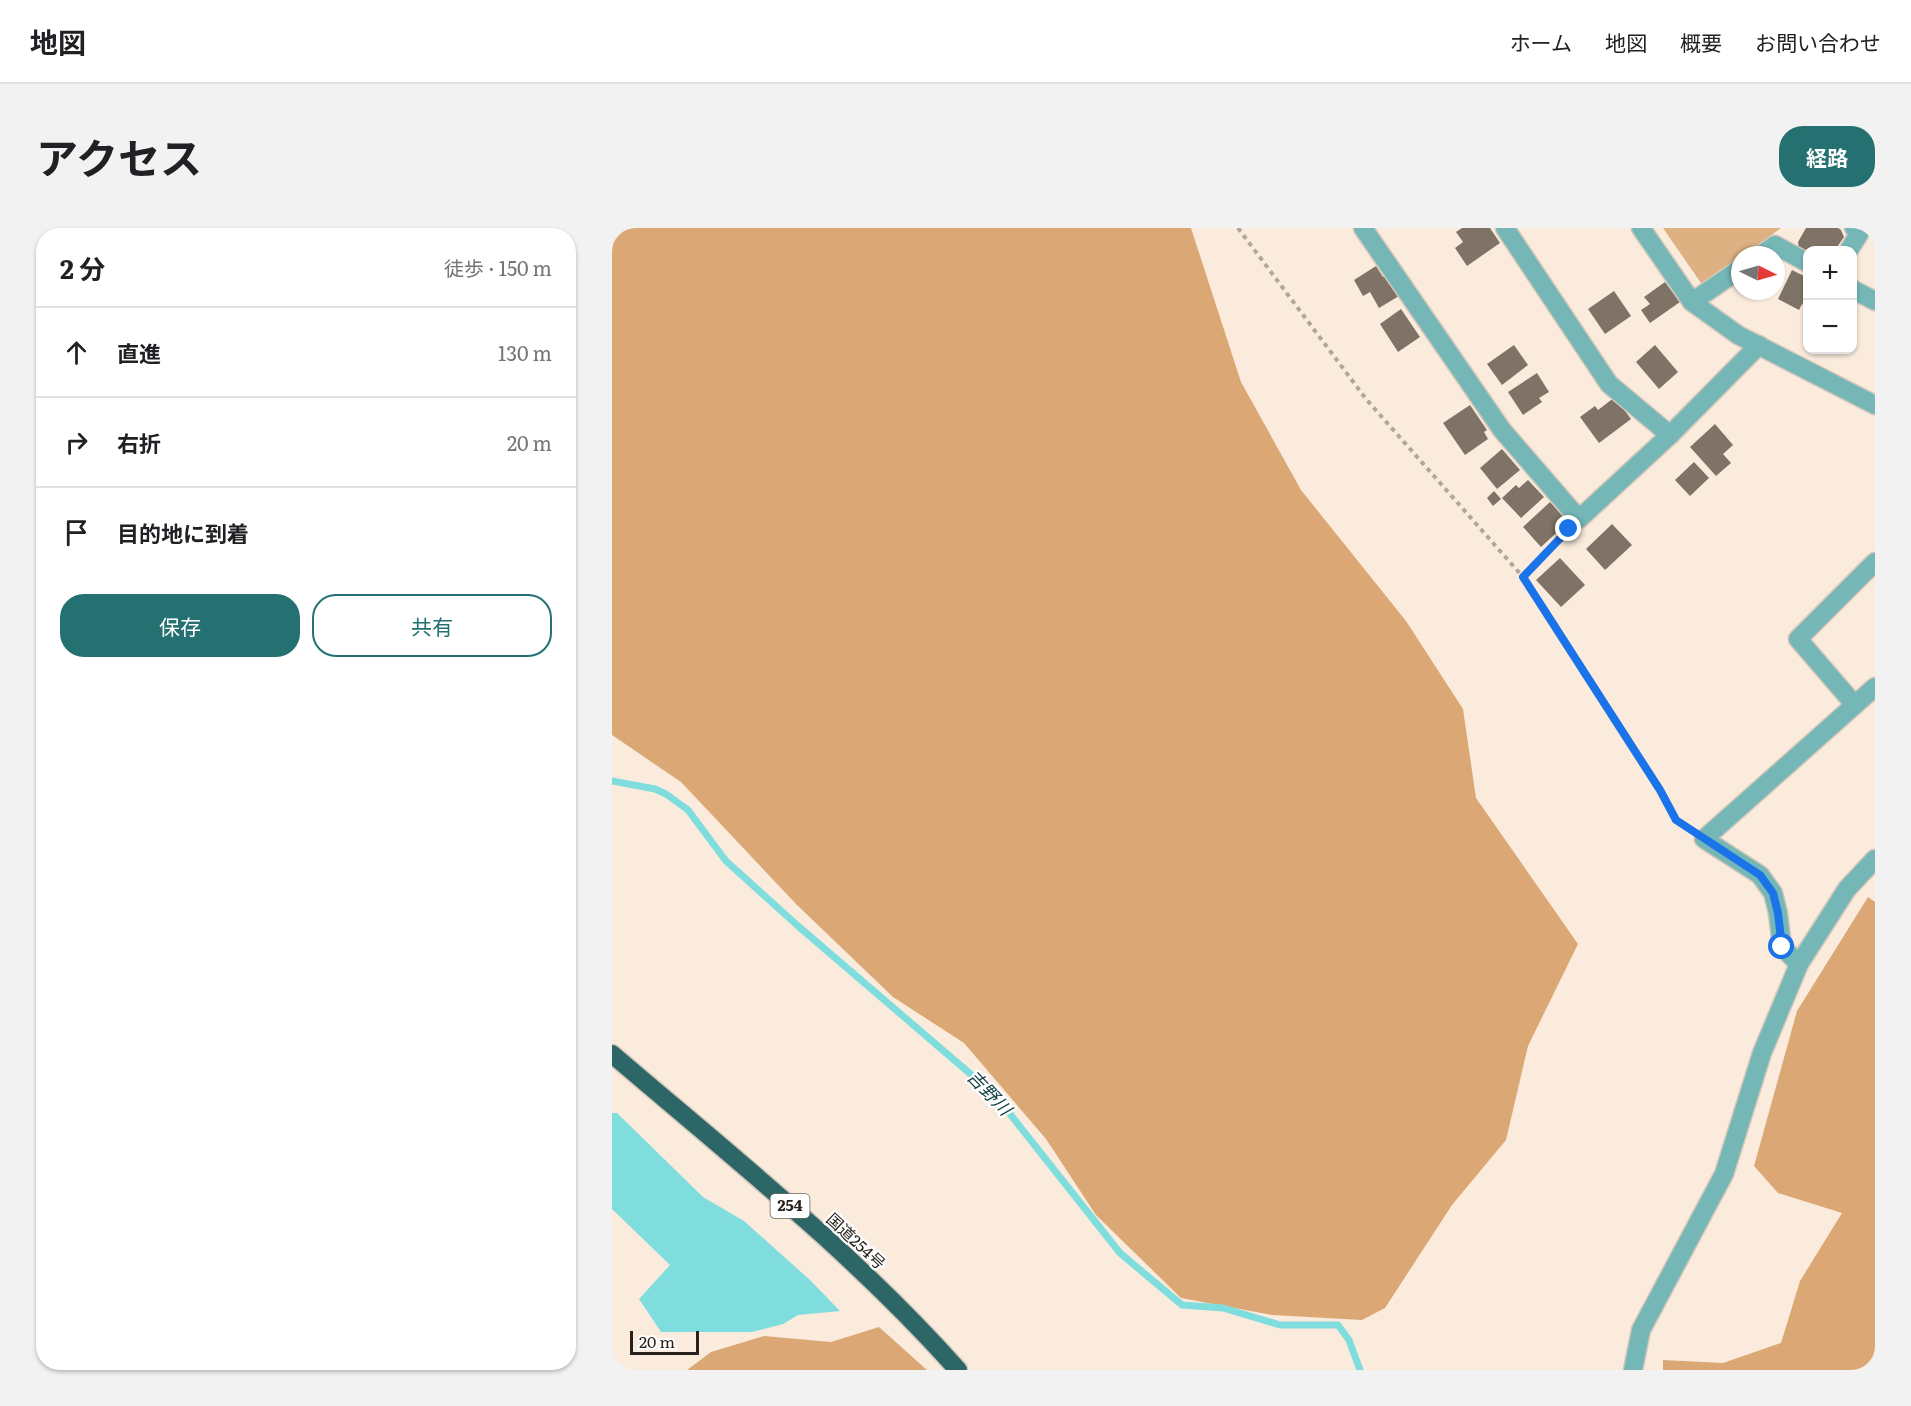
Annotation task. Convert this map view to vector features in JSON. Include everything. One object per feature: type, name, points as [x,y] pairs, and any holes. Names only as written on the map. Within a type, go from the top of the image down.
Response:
[{"type":"highway","name":"国道254号","points":[[612,1054],[799,1214],[882,1291],[958,1370]]},
{"type":"street","points":[[1363,228],[1502,430],[1579,519],[1670,435],[1759,345]]},
{"type":"street","points":[[1505,228],[1609,384],[1670,435]]},
{"type":"street","points":[[1641,228],[1692,302],[1738,334],[1875,405]]},
{"type":"street","points":[[1852,246],[1859,234],[1854,228]]},
{"type":"street","points":[[1785,250],[1803,260]]},
{"type":"street","points":[[1692,302],[1731,275]]},
{"type":"street","points":[[1857,292],[1875,302]]},
{"type":"street","points":[[1854,704],[1797,639],[1875,562]]},
{"type":"street","points":[[1799,964],[1782,947],[1773,893],[1760,875],[1704,838],[1875,687]]},
{"type":"street","points":[[1634,1370],[1641,1330],[1724,1174],[1762,1053],[1799,964],[1847,889],[1875,859]]},
{"type":"path","points":[[1238,228],[1366,399],[1523,577],[1660,790],[1676,820],[1704,838]]},
{"type":"path","points":[[1523,577],[1569,529]]},
{"type":"shaded area","points":[[612,228],[1191,228],[1241,382],[1301,490],[1406,621],[1463,709],[1476,798],[1578,944],[1528,1046],[1506,1140],[1452,1205],[1385,1308],[1362,1320],[1272,1315],[1181,1298],[1096,1215],[1046,1139],[964,1043],[893,997],[797,905],[681,782],[612,735]]},
{"type":"shaded area","points":[[1663,228],[1781,228],[1756,246],[1731,246],[1731,265],[1703,286]]},
{"type":"shaded area","points":[[1868,897],[1875,902],[1875,1370],[1663,1370],[1663,1360],[1723,1363],[1781,1343],[1800,1281],[1842,1213],[1778,1193],[1754,1166],[1797,1011]]},
{"type":"shaded area","points":[[879,1327],[927,1370],[687,1370],[711,1352],[764,1336],[831,1342]]},
{"type":"water","points":[[612,1113],[617,1113],[703,1197],[744,1221],[810,1280],[840,1311],[798,1315],[783,1324],[752,1332],[661,1332],[639,1299],[670,1265],[612,1209]]},
{"type":"building","points":[[1462,228],[1490,228],[1500,243],[1467,266],[1455,248],[1463,242],[1456,232]]},
{"type":"building","points":[[1806,228],[1838,228],[1844,237],[1838,246],[1803,246],[1803,252],[1799,250],[1798,242]]},
{"type":"building","points":[[1376,266],[1383,277],[1386,275],[1399,296],[1379,308],[1370,292],[1363,296],[1354,280]]},
{"type":"building","points":[[1792,270],[1803,276],[1803,304],[1799,310],[1780,300],[1785,300],[1785,284]]},
{"type":"building","points":[[1665,282],[1680,302],[1650,323],[1641,310],[1650,304],[1644,297]]},
{"type":"building","points":[[1614,291],[1631,316],[1605,334],[1588,309]]},
{"type":"building","points":[[1401,309],[1420,337],[1398,352],[1380,324]]},
{"type":"building","points":[[1514,345],[1528,365],[1502,385],[1487,364]]},
{"type":"building","points":[[1655,345],[1678,372],[1659,389],[1636,362]]},
{"type":"building","points":[[1537,373],[1549,392],[1539,398],[1542,402],[1523,415],[1508,392]]},
{"type":"building","points":[[1615,397],[1631,419],[1599,443],[1580,417],[1595,406],[1598,410]]},
{"type":"building","points":[[1470,405],[1487,430],[1484,432],[1488,439],[1465,455],[1443,423]]},
{"type":"building","points":[[1715,424],[1733,445],[1723,454],[1731,463],[1716,476],[1690,447]]},
{"type":"building","points":[[1502,449],[1520,470],[1497,489],[1480,468]]},
{"type":"building","points":[[1694,462],[1709,478],[1690,496],[1675,480]]},
{"type":"building","points":[[1528,480],[1544,497],[1521,518],[1502,498],[1516,485],[1519,488]]},
{"type":"building","points":[[1494,491],[1501,499],[1493,506],[1487,498]]},
{"type":"building","points":[[1550,502],[1568,522],[1541,547],[1523,527]]},
{"type":"building","points":[[1612,524],[1632,545],[1605,570],[1586,549]]},
{"type":"building","points":[[1560,558],[1585,585],[1561,607],[1536,580]]},
{"type":"waterway","name":"吉野川","points":[[612,781],[655,789],[688,810],[726,861],[995,1095],[1120,1253],[1182,1305],[1223,1308],[1280,1325],[1338,1325],[1349,1340],[1360,1370]]},
{"type":"route","points":[[1569,529],[1523,577],[1660,790],[1676,820],[1760,875],[1773,893],[1782,947]]}]
